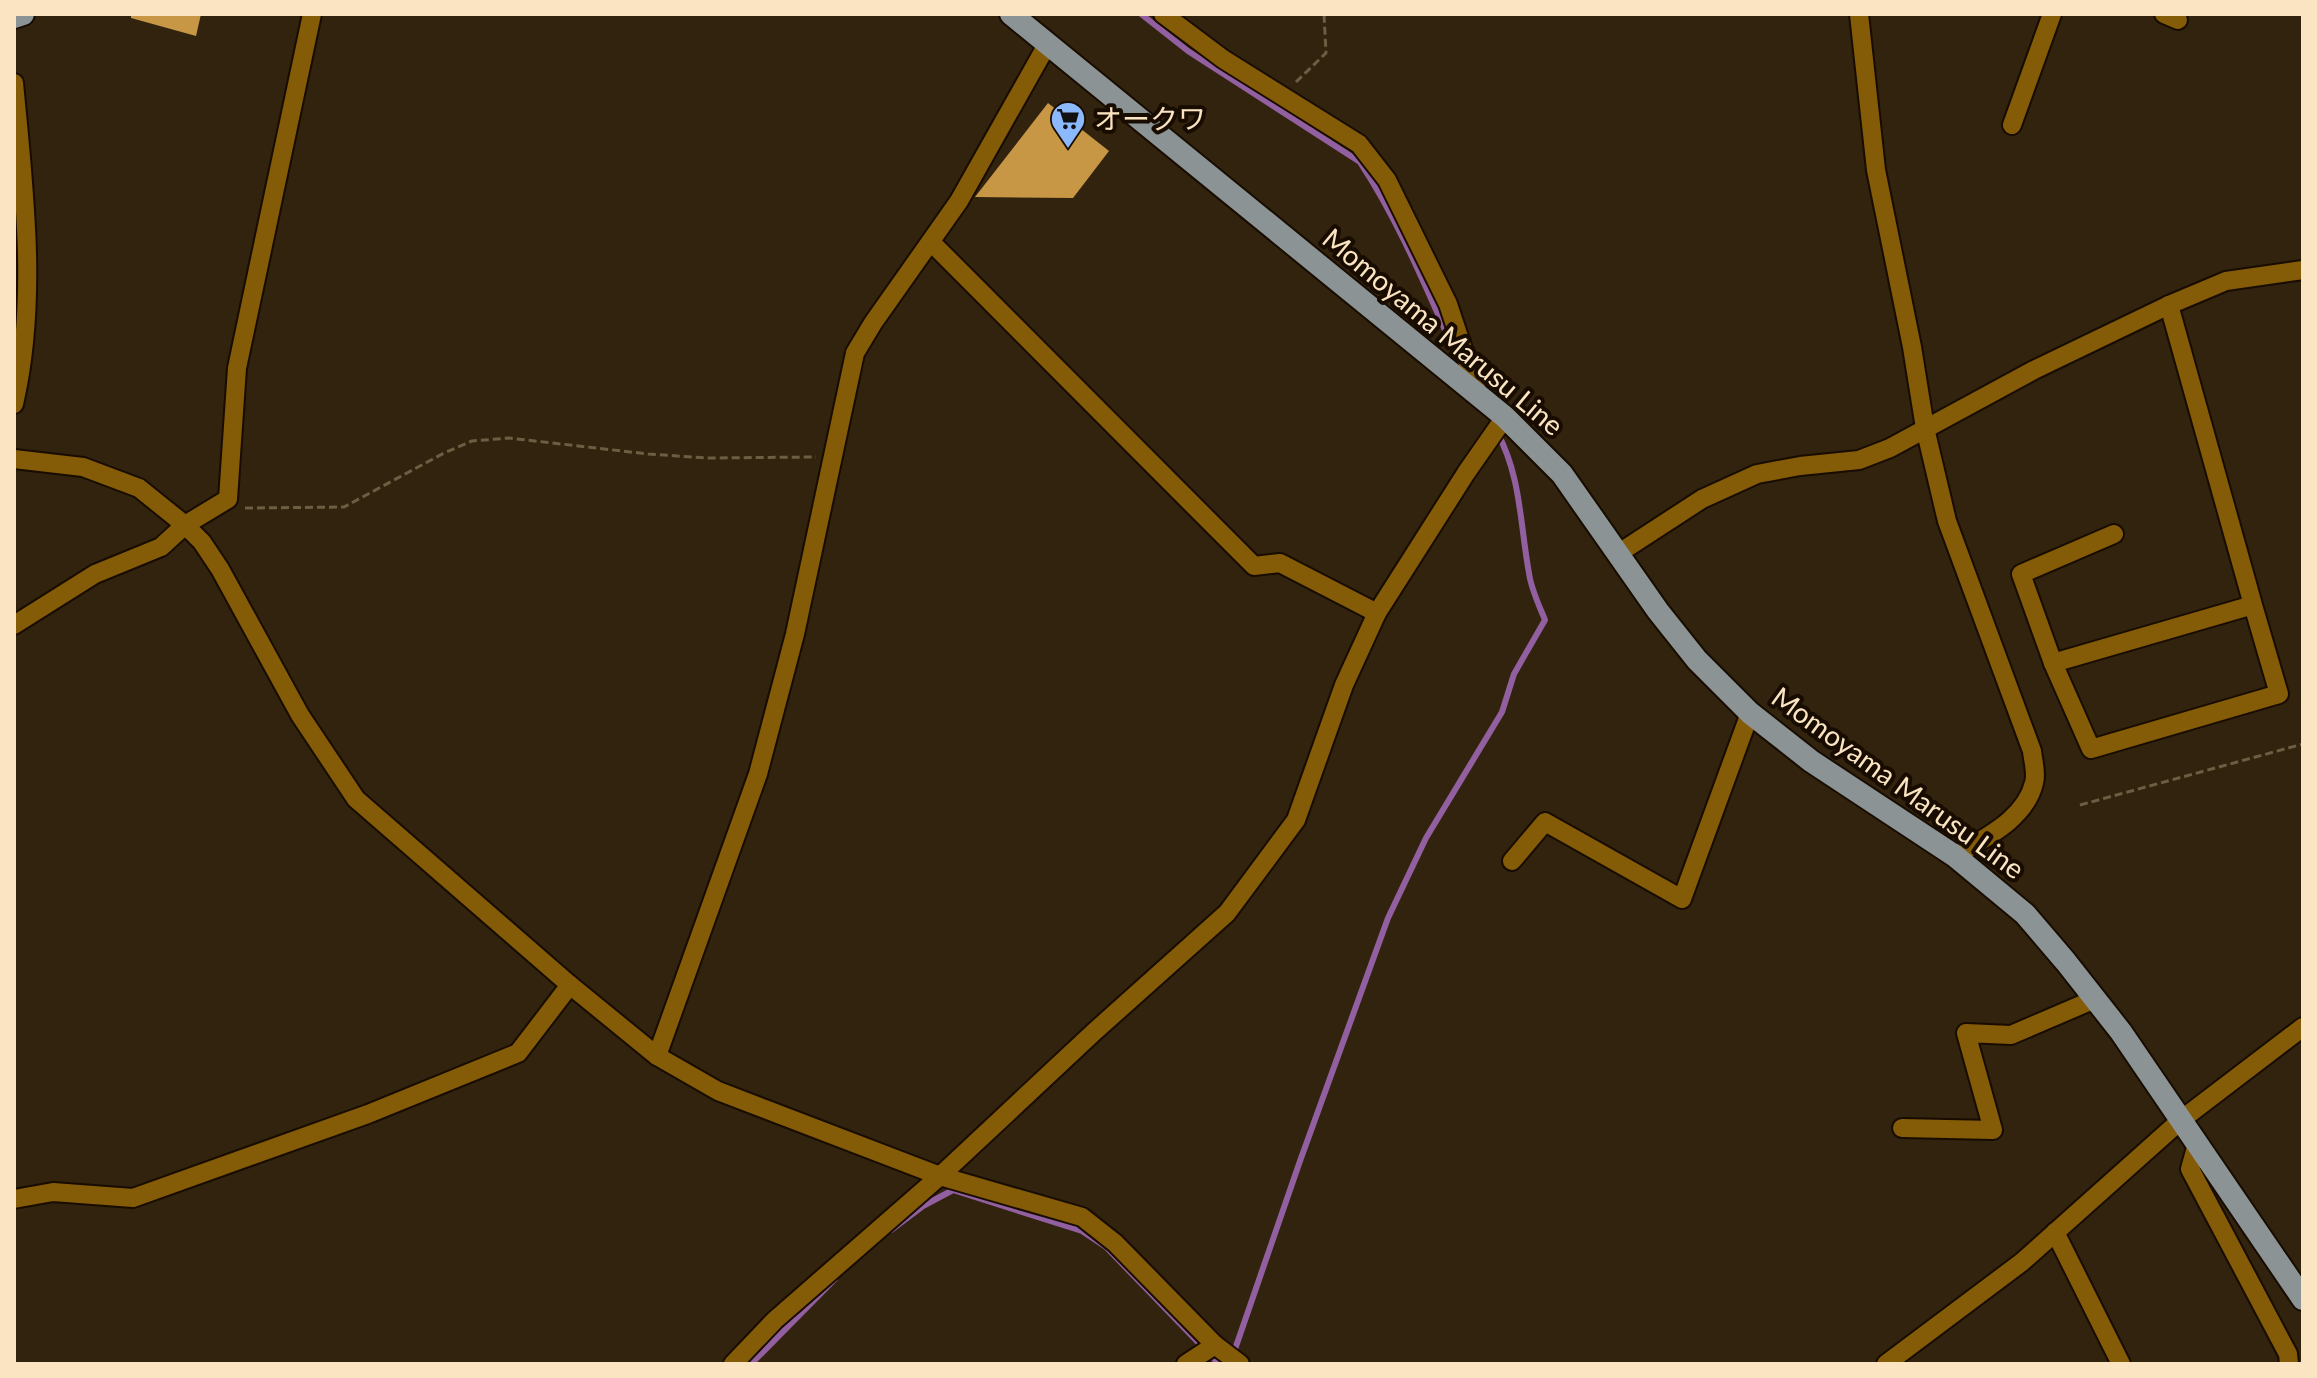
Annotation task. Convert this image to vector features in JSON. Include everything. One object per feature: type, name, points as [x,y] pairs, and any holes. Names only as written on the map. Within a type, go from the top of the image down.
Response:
[{"type":"main road","points":[[14,17],[23,14]]},
{"type":"main road","name":"Momoyama Marusu Line","points":[[1011,14],[1505,417],[1562,474],[1658,611],[1697,660],[1750,713],[1811,761],[1955,856],[2025,914],[2121,1032],[2303,1299]]},
{"type":"street","points":[[14,625],[95,574],[161,547],[185,525],[228,499],[237,368],[312,14]]},
{"type":"street","points":[[1163,14],[1223,59],[1359,144],[1387,180],[1448,304],[1479,397]]},
{"type":"street","points":[[1859,14],[1876,170],[1925,428],[1947,521],[2032,751],[2035,782],[2022,811],[1955,856]]},
{"type":"street","points":[[2012,125],[2052,14]]},
{"type":"street","points":[[657,1056],[758,774],[795,634],[855,353],[959,201],[1048,43]]},
{"type":"street","points":[[14,83],[28,267],[21,375],[14,404]]},
{"type":"street","points":[[931,242],[1254,566],[1280,563],[1377,613]]},
{"type":"street","points":[[1619,553],[1702,499],[1757,474],[1859,460],[1890,448],[2034,370],[2169,305],[2226,281],[2303,270]]},
{"type":"street","points":[[2114,534],[2021,574],[2053,663],[2091,749],[2279,694],[2169,305]]},
{"type":"street","points":[[733,1364],[775,1320],[940,1176],[1227,913],[1296,820],[1344,685],[1377,613],[1505,417]]},
{"type":"street","points":[[14,459],[83,467],[139,488],[185,525],[202,542],[220,569],[300,715],[356,799],[570,985],[657,1056],[718,1091],[940,1176],[1082,1217],[1115,1243],[1215,1345],[1240,1364]]},
{"type":"street","points":[[2053,663],[2253,605]]},
{"type":"street","points":[[1512,861],[1545,822],[1682,899],[1750,713]]},
{"type":"street","points":[[14,1199],[53,1192],[133,1198],[368,1114],[518,1053],[570,985]]},
{"type":"street","points":[[1902,1128],[1993,1130],[1966,1033],[2011,1035],[2095,999]]},
{"type":"street","points":[[1886,1364],[2022,1262],[2181,1120],[2303,1027]]},
{"type":"street","points":[[2197,1144],[2190,1169],[2288,1354],[2289,1364]]},
{"type":"street","points":[[2055,1232],[2121,1364]]},
{"type":"street","points":[[1186,1364],[1215,1345]]},
{"type":"path","points":[[1282,95],[1326,53],[1324,14]]},
{"type":"path","points":[[228,499],[240,508],[344,507],[472,441],[509,438],[707,458],[833,457]]},
{"type":"path","points":[[2080,805],[2303,744]]},
{"type":"building","points":[[131,14],[201,14],[196,36],[131,18]]},
{"type":"building","points":[[1048,103],[1109,151],[1073,198],[975,197]]},
{"type":"waterway","points":[[1141,14],[1188,51],[1360,162],[1400,232],[1456,355]]},
{"type":"waterway","points":[[1233,1355],[1388,918],[1426,838],[1502,712],[1514,674],[1545,620],[1530,579],[1511,466],[1497,432]]},
{"type":"waterway","points":[[891,1230],[923,1206],[953,1190],[1082,1231],[1106,1247],[1219,1364]]},
{"type":"waterway","points":[[751,1364],[835,1279]]},
{"type":"place","name":"オークワ","points":[[1068,150]]}]
